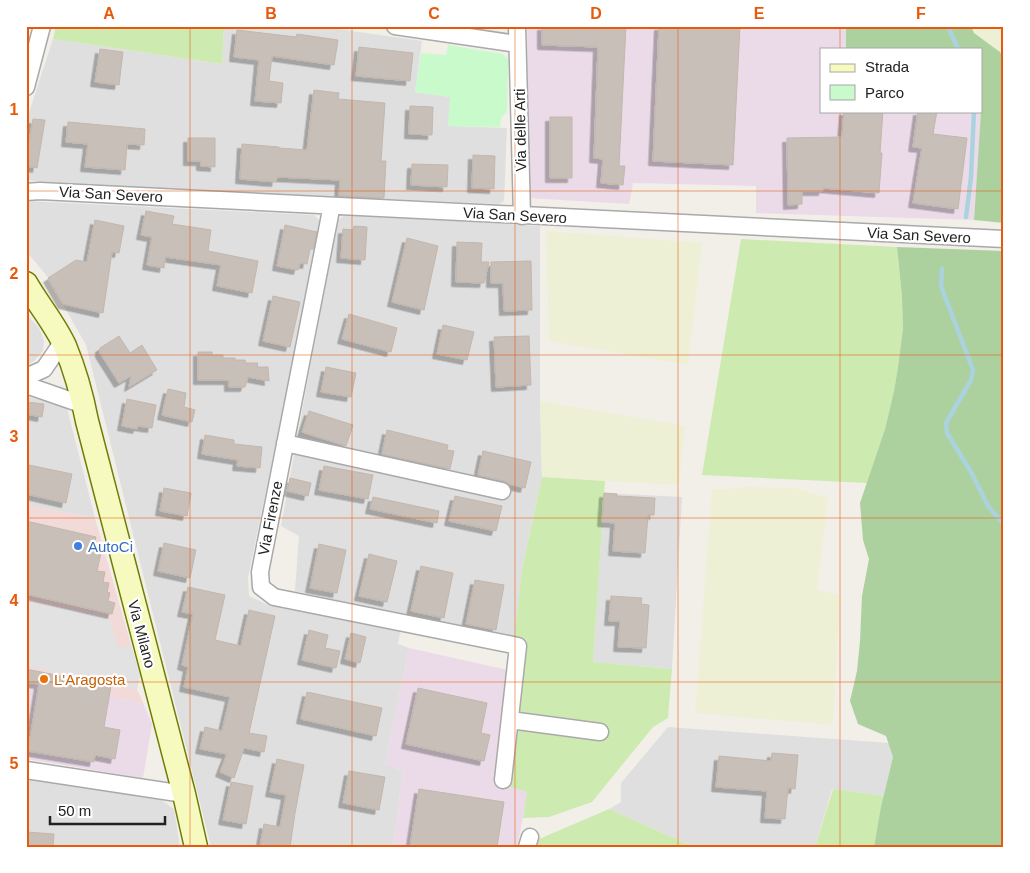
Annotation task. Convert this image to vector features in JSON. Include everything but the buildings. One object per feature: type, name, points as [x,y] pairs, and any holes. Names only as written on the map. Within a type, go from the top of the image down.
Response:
[{"type":"street","points":[[26,88],[42,26]]},
{"type":"street","points":[[395,26],[517,44]]},
{"type":"street","name":"Via delle Arti","points":[[517,26],[522,216]]},
{"type":"street","name":"Via San Severo","points":[[26,192],[154,196],[1004,239]]},
{"type":"street","name":"Via Firenze","points":[[330,206],[330,215],[260,572],[261,586],[274,597],[518,646],[510,720]]},
{"type":"street","name":"Via Milano","points":[[28,289],[64,345],[75,373],[83,402],[82,412]]},
{"type":"street","name":"Via Milano","points":[[52,324],[82,412],[184,794],[196,847]]},
{"type":"street","points":[[26,377],[44,370],[59,347]]},
{"type":"street","points":[[26,385],[82,412]]},
{"type":"street","points":[[285,443],[502,491]]},
{"type":"street","points":[[503,780],[510,720],[600,732]]},
{"type":"street","points":[[26,770],[184,794]]},
{"type":"shaded area","points":[[224,26],[317,26],[422,41],[415,92],[451,97],[448,126],[507,128],[504,201],[499,204],[82,187],[26,180],[26,122],[53,39],[222,64]]},
{"type":"shaded area","points":[[527,26],[846,26],[846,48],[820,48],[820,112],[981,112],[974,220],[756,213],[756,186],[633,183],[629,204],[528,198]]},
{"type":"shaded area","points":[[26,201],[314,215],[322,223],[248,577],[249,596],[266,604],[401,628],[398,644],[409,648],[385,764],[403,771],[393,847],[211,847],[86,345],[47,276],[26,251]]},
{"type":"shaded area","points":[[346,214],[540,226],[542,477],[522,569],[515,639],[295,591],[299,536],[281,526],[337,221]]},
{"type":"shaded area","points":[[26,314],[39,328],[44,341],[43,351],[26,367]]},
{"type":"shaded area","points":[[26,396],[67,408],[95,518],[26,505]]},
{"type":"shaded area","points":[[604,493],[682,497],[672,669],[593,662]]},
{"type":"shaded area","points":[[26,505],[95,518],[140,675],[137,689],[144,705],[132,701],[26,682]]},
{"type":"shaded area","points":[[26,601],[109,617],[118,648],[131,645],[140,675],[137,689],[26,666]]},
{"type":"shaded area","points":[[409,648],[512,671],[499,784],[528,792],[517,847],[393,847],[403,771],[385,764]]},
{"type":"shaded area","points":[[26,682],[132,701],[144,705],[152,724],[143,778],[26,759]]},
{"type":"shaded area","points":[[668,727],[889,743],[893,757],[884,796],[832,789],[815,847],[694,847],[609,809],[621,802],[621,783]]},
{"type":"shaded area","points":[[26,777],[157,797],[174,809],[180,847],[26,847]]},
{"type":"green space","points":[[56,26],[224,26],[222,64],[53,39]]},
{"type":"green space","points":[[846,26],[971,26],[974,33],[1000,52],[1004,59],[1004,223],[974,220],[982,112],[982,48],[846,48]]},
{"type":"green space","points":[[971,26],[1004,26],[1004,59],[1000,52],[974,33]]},
{"type":"green space","points":[[448,45],[502,54],[508,59],[507,111],[501,118],[500,127],[448,126],[450,97],[415,92],[421,53],[446,55]]},
{"type":"green space","points":[[546,231],[702,243],[688,365],[549,341]]},
{"type":"green space","points":[[741,239],[897,247],[903,328],[894,391],[885,429],[867,483],[702,475]]},
{"type":"green space","points":[[897,247],[1004,251],[1004,847],[874,847],[893,757],[886,736],[858,724],[850,701],[857,671],[862,596],[869,559],[863,540],[860,503],[885,429],[894,391],[903,328]]},
{"type":"green space","points":[[540,401],[685,426],[679,485],[542,477]]},
{"type":"green space","points":[[542,477],[605,481],[593,662],[672,669],[668,718],[653,727],[592,802],[549,817],[523,818],[527,792],[499,784],[522,569]]},
{"type":"green space","points":[[747,487],[796,488],[828,498],[817,590],[840,595],[833,725],[695,713],[712,490]]},
{"type":"green space","points":[[833,789],[884,796],[874,847],[815,847]]},
{"type":"green space","points":[[609,809],[694,847],[537,847],[539,839]]},
{"type":"waterway","points":[[948,26],[958,48]]},
{"type":"waterway","points":[[966,217],[971,177],[974,112]]},
{"type":"waterway","points":[[942,269],[941,286],[973,370],[971,380],[946,423],[947,433],[971,472],[988,506],[1004,525]]},
{"type":"place","name":"AutoCi","points":[[78,546]]},
{"type":"place","name":"L'Aragosta","points":[[44,679]]}]
